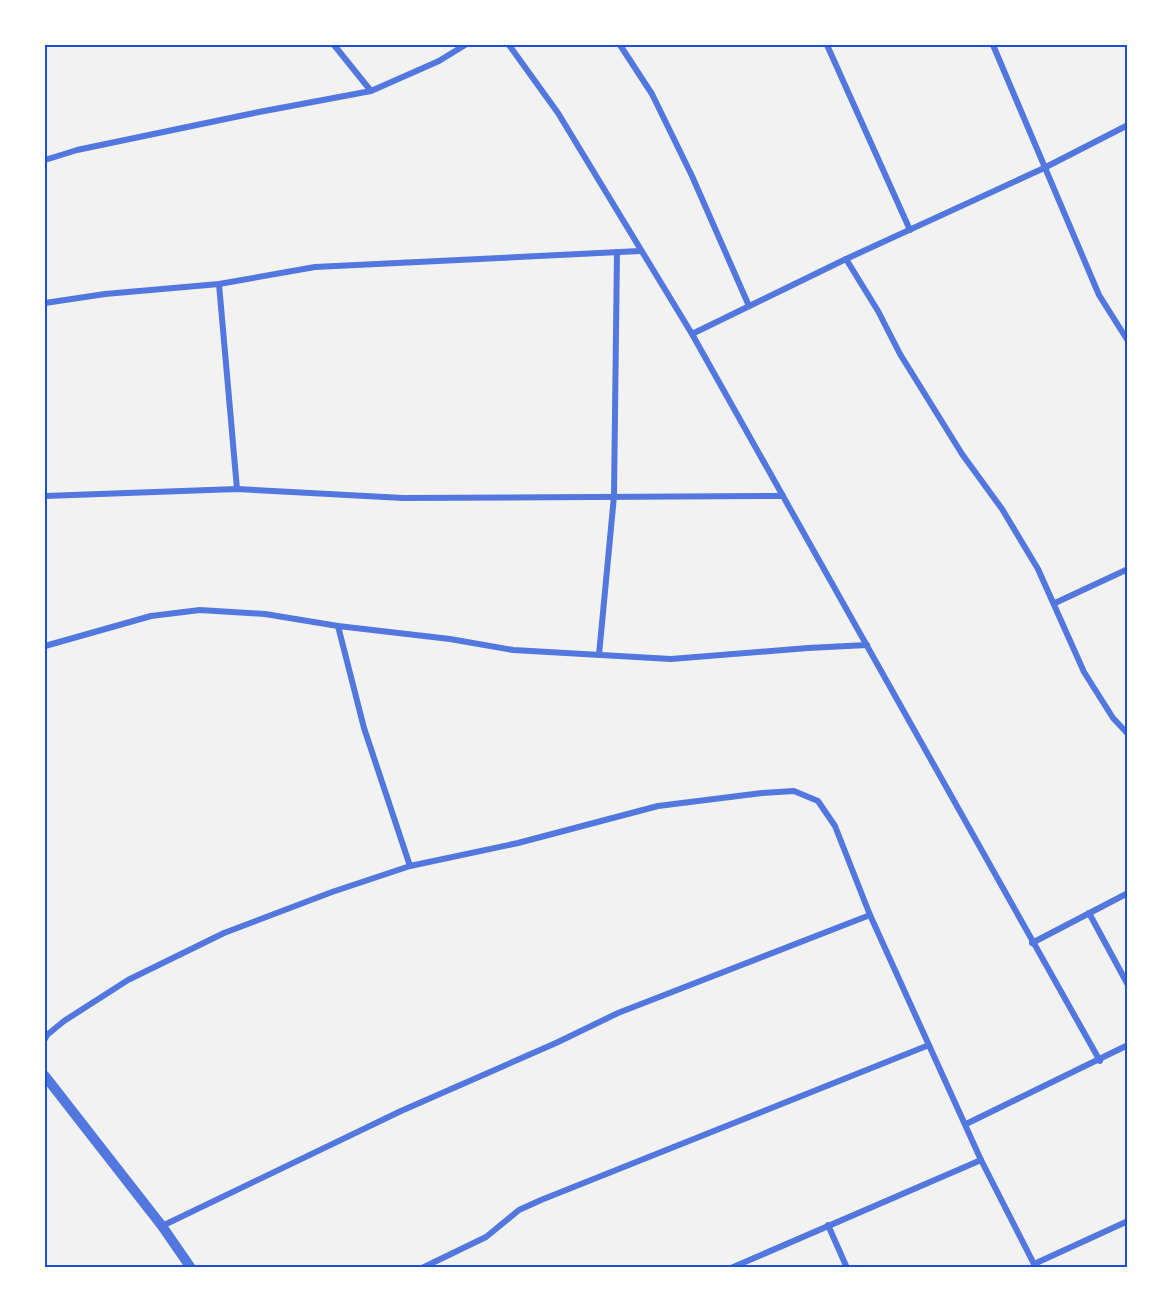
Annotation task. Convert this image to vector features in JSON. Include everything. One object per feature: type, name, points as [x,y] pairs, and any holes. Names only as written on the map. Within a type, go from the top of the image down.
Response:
[{"type":"street","points":[[334,45],[371,92]]},
{"type":"street","points":[[45,160],[77,150],[191,126],[371,92],[439,61],[465,45]]},
{"type":"street","points":[[509,45],[558,113],[692,334],[1100,1061]]},
{"type":"street","points":[[620,45],[652,94],[692,176],[749,306]]},
{"type":"street","points":[[827,45],[910,230]]},
{"type":"street","points":[[993,45],[1099,295],[1128,341]]},
{"type":"street","points":[[692,334],[1128,126]]},
{"type":"street","points":[[45,303],[105,294],[219,284],[315,267],[640,251]]},
{"type":"street","points":[[599,655],[614,496],[617,252]]},
{"type":"street","points":[[846,259],[878,311],[900,354],[962,454],[1002,508],[1038,569],[1084,672],[1113,718],[1128,734]]},
{"type":"street","points":[[219,284],[237,489]]},
{"type":"street","points":[[45,496],[237,489],[403,498],[783,496]]},
{"type":"street","points":[[1055,603],[1128,569]]},
{"type":"street","points":[[45,646],[151,616],[200,610],[266,614],[513,650],[671,659],[867,645]]},
{"type":"street","points":[[338,626],[364,728],[410,866]]},
{"type":"street","points":[[45,1039],[64,1021],[128,980],[224,933],[332,892],[410,866],[518,843],[658,806],[794,791],[818,801],[835,826],[870,915],[981,1160],[1035,1266],[1128,1221]]},
{"type":"street","points":[[1032,943],[1128,893]]},
{"type":"street","points":[[1089,913],[1128,985]]},
{"type":"street","points":[[162,1226],[401,1111],[556,1043],[618,1013],[870,915]]},
{"type":"street","points":[[422,1268],[486,1237],[519,1210],[541,1200],[929,1045]]},
{"type":"street","points":[[966,1124],[1128,1046]]},
{"type":"street","points":[[45,1076],[162,1226],[191,1268]]},
{"type":"street","points":[[731,1268],[981,1160]]},
{"type":"street","points":[[828,1225],[847,1268]]}]
